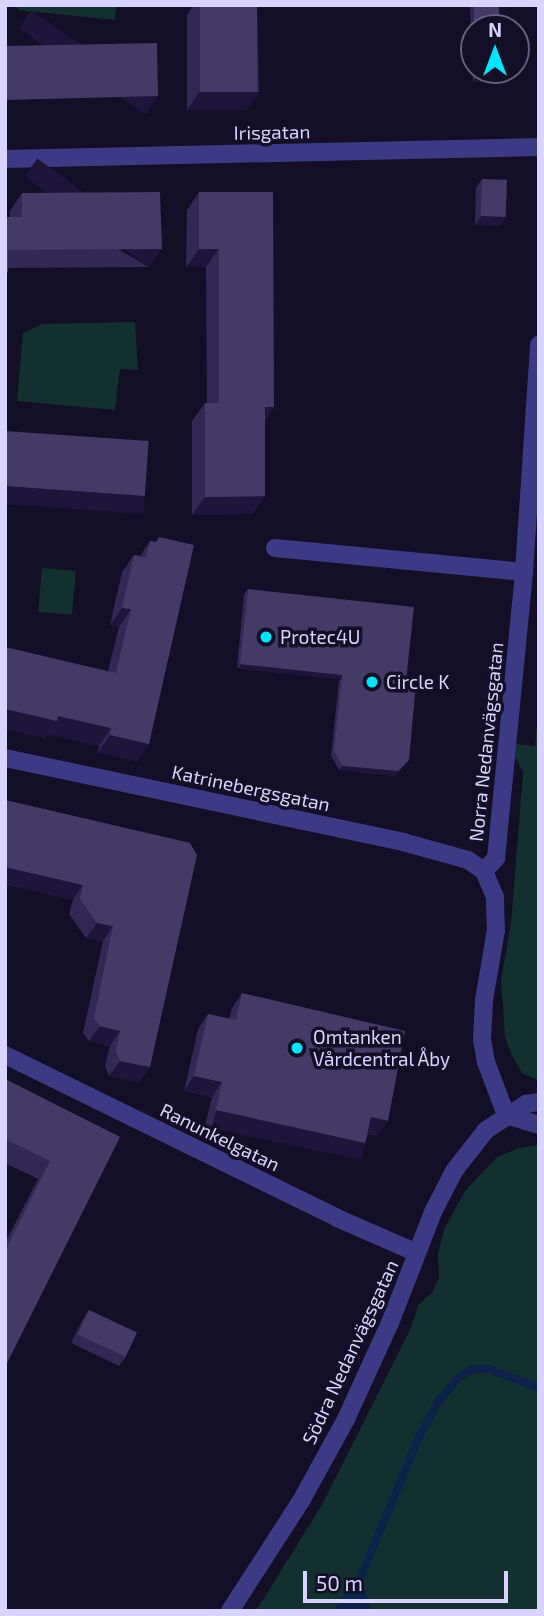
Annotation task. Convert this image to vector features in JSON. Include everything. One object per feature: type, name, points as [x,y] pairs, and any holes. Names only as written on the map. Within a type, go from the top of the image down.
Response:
[{"type":"street","name":"Irisgatan","points":[[5,159],[539,147]]},
{"type":"street","name":"Norra Nedanvägsgatan","points":[[506,1115],[486,1062],[482,1039],[484,1000],[496,930],[495,897],[484,871],[496,858],[524,572],[539,344]]},
{"type":"street","points":[[275,548],[524,572]]},
{"type":"street","name":"Katrinebergsgatan","points":[[5,758],[403,842],[468,860],[484,871]]},
{"type":"street","name":"Ranunkelgatan","points":[[5,1055],[337,1219],[417,1254]]},
{"type":"street","name":"Södra Nedanvägsgatan","points":[[230,1611],[301,1502],[346,1419],[390,1323],[433,1212],[454,1171],[472,1144],[506,1115],[526,1104],[539,1102]]},
{"type":"street","points":[[506,1115],[539,1125]]},
{"type":"green space","points":[[17,5],[116,5],[115,20],[18,10]]},
{"type":"green space","points":[[135,322],[138,370],[120,369],[115,410],[17,401],[23,333],[42,324]]},
{"type":"green space","points":[[42,568],[76,571],[72,615],[38,612]]},
{"type":"green space","points":[[539,706],[539,1081],[522,1073],[512,1056],[505,1037],[501,980],[511,924],[523,772],[515,757],[516,744],[535,746]]},
{"type":"green space","points":[[539,1145],[539,1611],[256,1611],[323,1503],[410,1330],[419,1304],[432,1293],[439,1278],[438,1253],[444,1230],[465,1191],[497,1157],[519,1148]]},
{"type":"water","points":[[361,1576],[371,1611],[333,1611],[349,1588]]},
{"type":"building","points":[[200,5],[257,5],[257,92],[200,92]]},
{"type":"building","points":[[474,5],[499,5],[499,14],[474,14]]},
{"type":"building","points":[[5,27],[6,46],[157,43],[158,96],[5,100]]},
{"type":"building","points":[[482,179],[507,180],[506,217],[481,216]]},
{"type":"building","points":[[160,192],[162,249],[8,250],[8,272],[5,272],[5,217],[22,217],[22,193]]},
{"type":"building","points":[[199,192],[273,192],[274,407],[265,407],[265,496],[205,497],[205,403],[219,403],[219,249],[199,249]]},
{"type":"building","points":[[5,431],[149,441],[145,496],[5,486]]},
{"type":"building","points":[[159,537],[194,545],[149,744],[110,735],[111,728],[58,716],[57,721],[5,709],[5,647],[116,673],[131,609],[122,608],[134,555],[146,558],[150,541],[157,542]]},
{"type":"building","points":[[248,589],[414,607],[406,681],[416,683],[409,760],[398,771],[343,766],[334,751],[342,675],[240,664]]},
{"type":"building","points":[[5,800],[190,843],[197,855],[150,1067],[120,1061],[116,1051],[120,1031],[100,1026],[94,1018],[113,926],[97,923],[80,899],[83,885],[5,867]]},
{"type":"building","points":[[242,993],[405,1031],[388,1121],[371,1117],[365,1143],[216,1110],[222,1082],[194,1076],[208,1014],[236,1020]]},
{"type":"building","points":[[5,1079],[120,1137],[5,1367],[5,1251],[50,1161],[5,1139]]},
{"type":"building","points":[[89,1310],[137,1332],[126,1357],[78,1334]]},
{"type":"waterway","points":[[357,1586],[420,1435],[439,1401],[458,1378],[472,1369],[489,1369],[539,1388]]},
{"type":"place","name":"Protec4U","points":[[266,637]]},
{"type":"place","name":"Circle K","points":[[372,682]]},
{"type":"place","name":"Omtanken Vårdcentral Åby","points":[[297,1048]]}]
